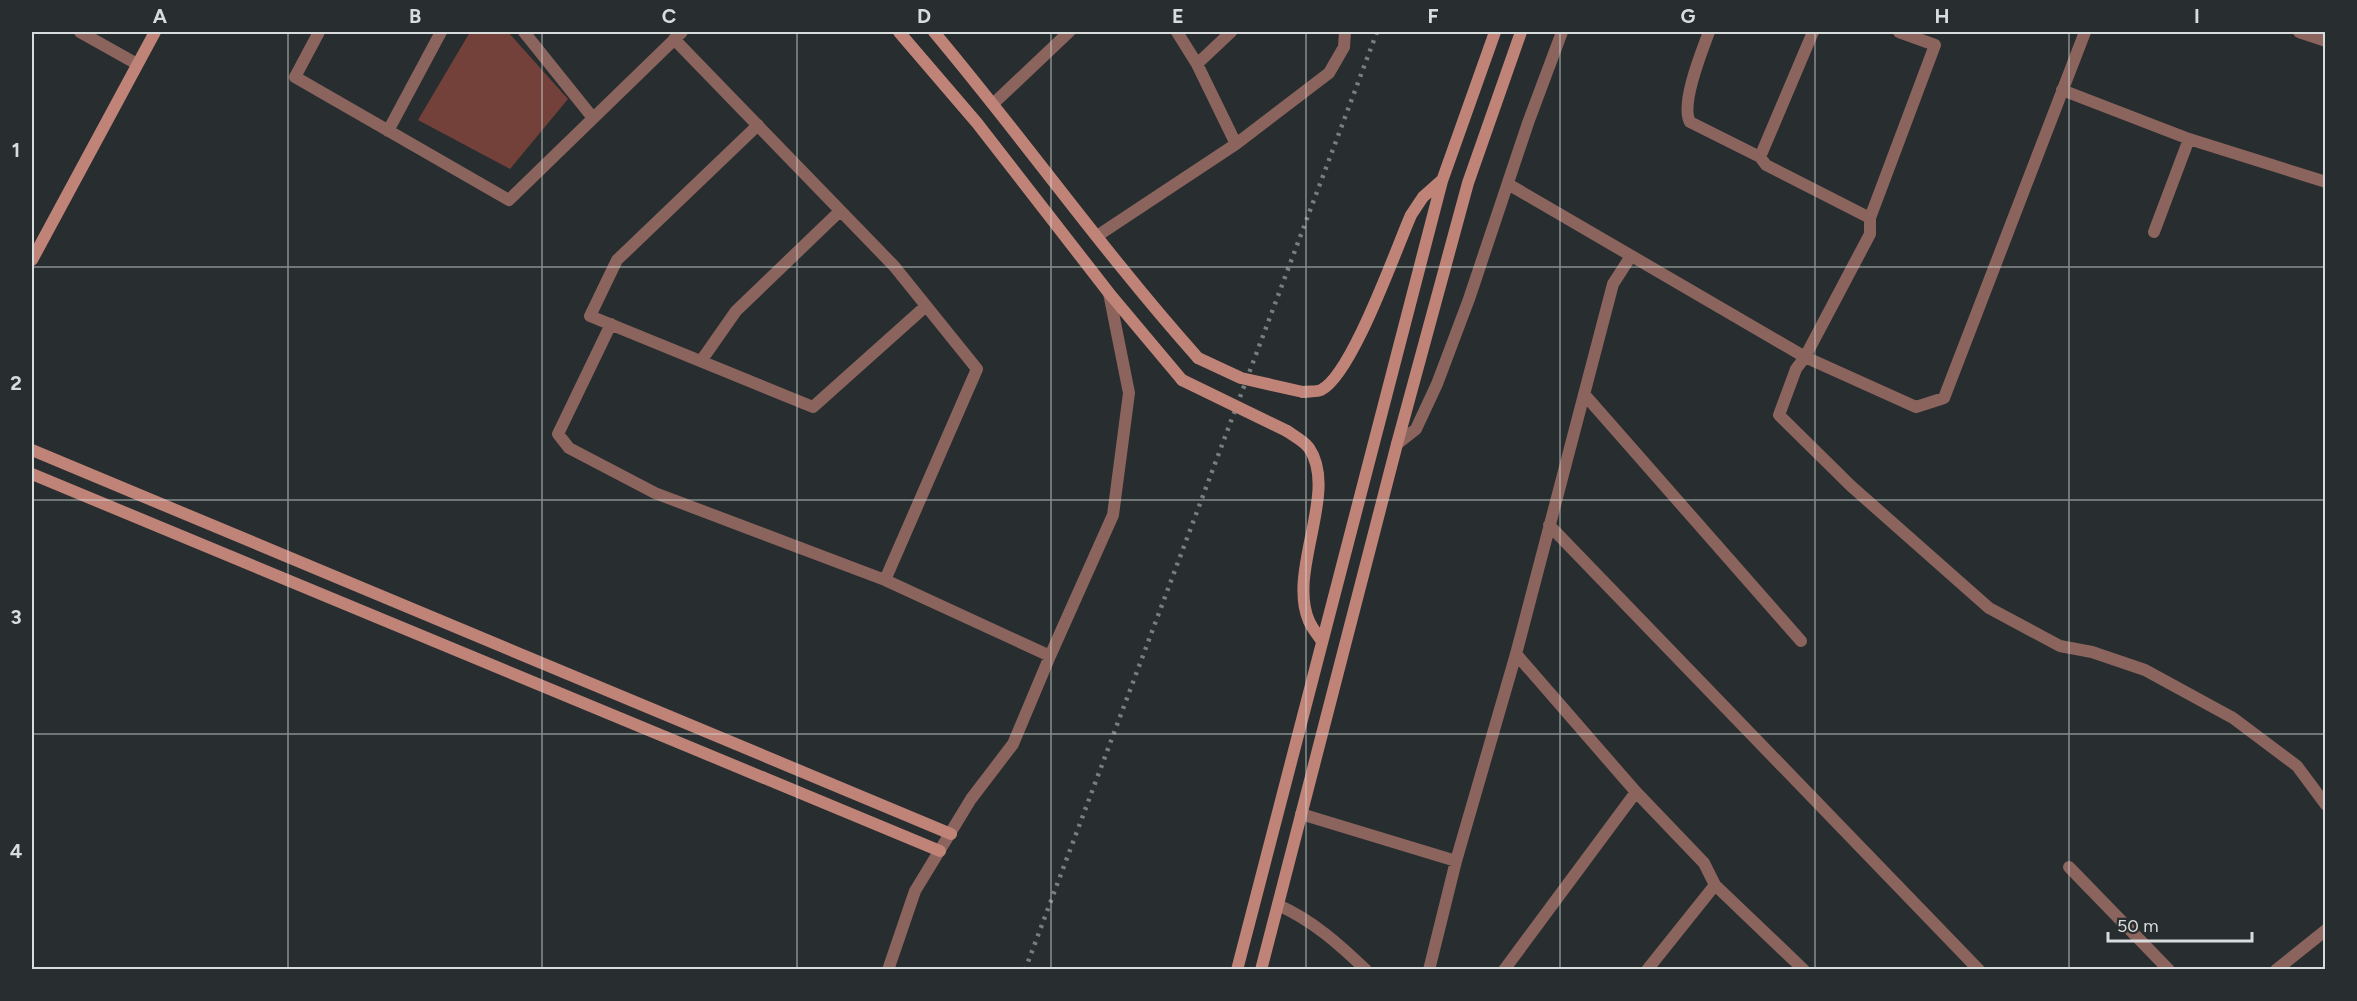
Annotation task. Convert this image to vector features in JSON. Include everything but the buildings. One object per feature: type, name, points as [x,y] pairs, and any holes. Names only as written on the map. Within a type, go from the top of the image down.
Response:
[{"type":"street","points":[[80,32],[137,64]]},
{"type":"street","points":[[32,260],[155,32]]},
{"type":"street","points":[[319,32],[295,77],[509,200],[678,35],[758,125],[894,266],[977,369],[885,580]]},
{"type":"street","points":[[388,130],[441,32]]},
{"type":"street","points":[[524,32],[593,118]]},
{"type":"street","points":[[899,32],[977,123],[1109,293],[1146,334],[1182,380],[1287,431],[1308,446],[1317,463],[1319,481],[1305,572],[1304,597],[1308,620],[1321,640]]},
{"type":"street","points":[[934,32],[994,103],[1155,310],[1198,358],[1241,378],[1303,392],[1321,390],[1335,378],[1365,324],[1411,215],[1423,197],[1442,181]]},
{"type":"street","points":[[994,103],[1069,32]]},
{"type":"street","points":[[1177,32],[1197,64],[1236,144]]},
{"type":"street","points":[[1197,64],[1232,32]]},
{"type":"street","points":[[1097,236],[1236,144],[1329,73],[1344,47],[1345,32]]},
{"type":"street","points":[[1237,969],[1442,181],[1496,32]]},
{"type":"street","points":[[1261,969],[1397,444],[1468,183],[1521,32]]},
{"type":"street","points":[[1397,444],[1416,429],[1437,384],[1562,32]]},
{"type":"street","points":[[1709,32],[1690,90],[1687,116],[1690,122],[1760,157],[1766,165],[1870,218]]},
{"type":"street","points":[[1760,157],[1813,32]]},
{"type":"street","points":[[1899,32],[1935,45],[1870,218],[1870,234],[1805,357],[1796,369],[1779,415],[1851,486],[1989,608],[2060,646],[2092,652],[2145,670],[2233,718],[2297,766],[2325,805]]},
{"type":"street","points":[[1508,184],[1805,357],[1916,407],[1944,398],[2085,32]]},
{"type":"street","points":[[2299,32],[2325,41]]},
{"type":"street","points":[[2062,90],[2189,139],[2325,182]]},
{"type":"street","points":[[758,125],[617,260],[590,316],[813,407],[926,306]]},
{"type":"street","points":[[2154,232],[2189,139]]},
{"type":"street","points":[[701,361],[736,311],[840,211]]},
{"type":"street","points":[[1429,969],[1456,861],[1516,654],[1613,284],[1631,256]]},
{"type":"street","points":[[888,969],[915,891],[972,799],[1013,744],[1113,515],[1129,393],[1109,293]]},
{"type":"street","points":[[611,324],[558,434],[569,448],[655,493],[885,580],[1050,656]]},
{"type":"street","points":[[1584,394],[1801,641]]},
{"type":"street","points":[[32,450],[951,834]]},
{"type":"street","points":[[32,474],[940,851]]},
{"type":"street","points":[[1549,525],[1979,969]]},
{"type":"street","points":[[1516,654],[1636,792],[1704,863],[1715,885],[1804,969]]},
{"type":"street","points":[[1504,969],[1636,792]]},
{"type":"street","points":[[1301,814],[1456,861]]},
{"type":"street","points":[[2069,867],[2169,969]]},
{"type":"street","points":[[1647,969],[1715,885]]},
{"type":"street","points":[[1278,905],[1298,914],[1337,943],[1366,969]]},
{"type":"street","points":[[2276,969],[2325,930]]},
{"type":"shaded area","points":[[470,32],[508,32],[568,99],[510,169],[418,120]]},
{"type":"railway","points":[[1025,970],[1377,32]]}]
